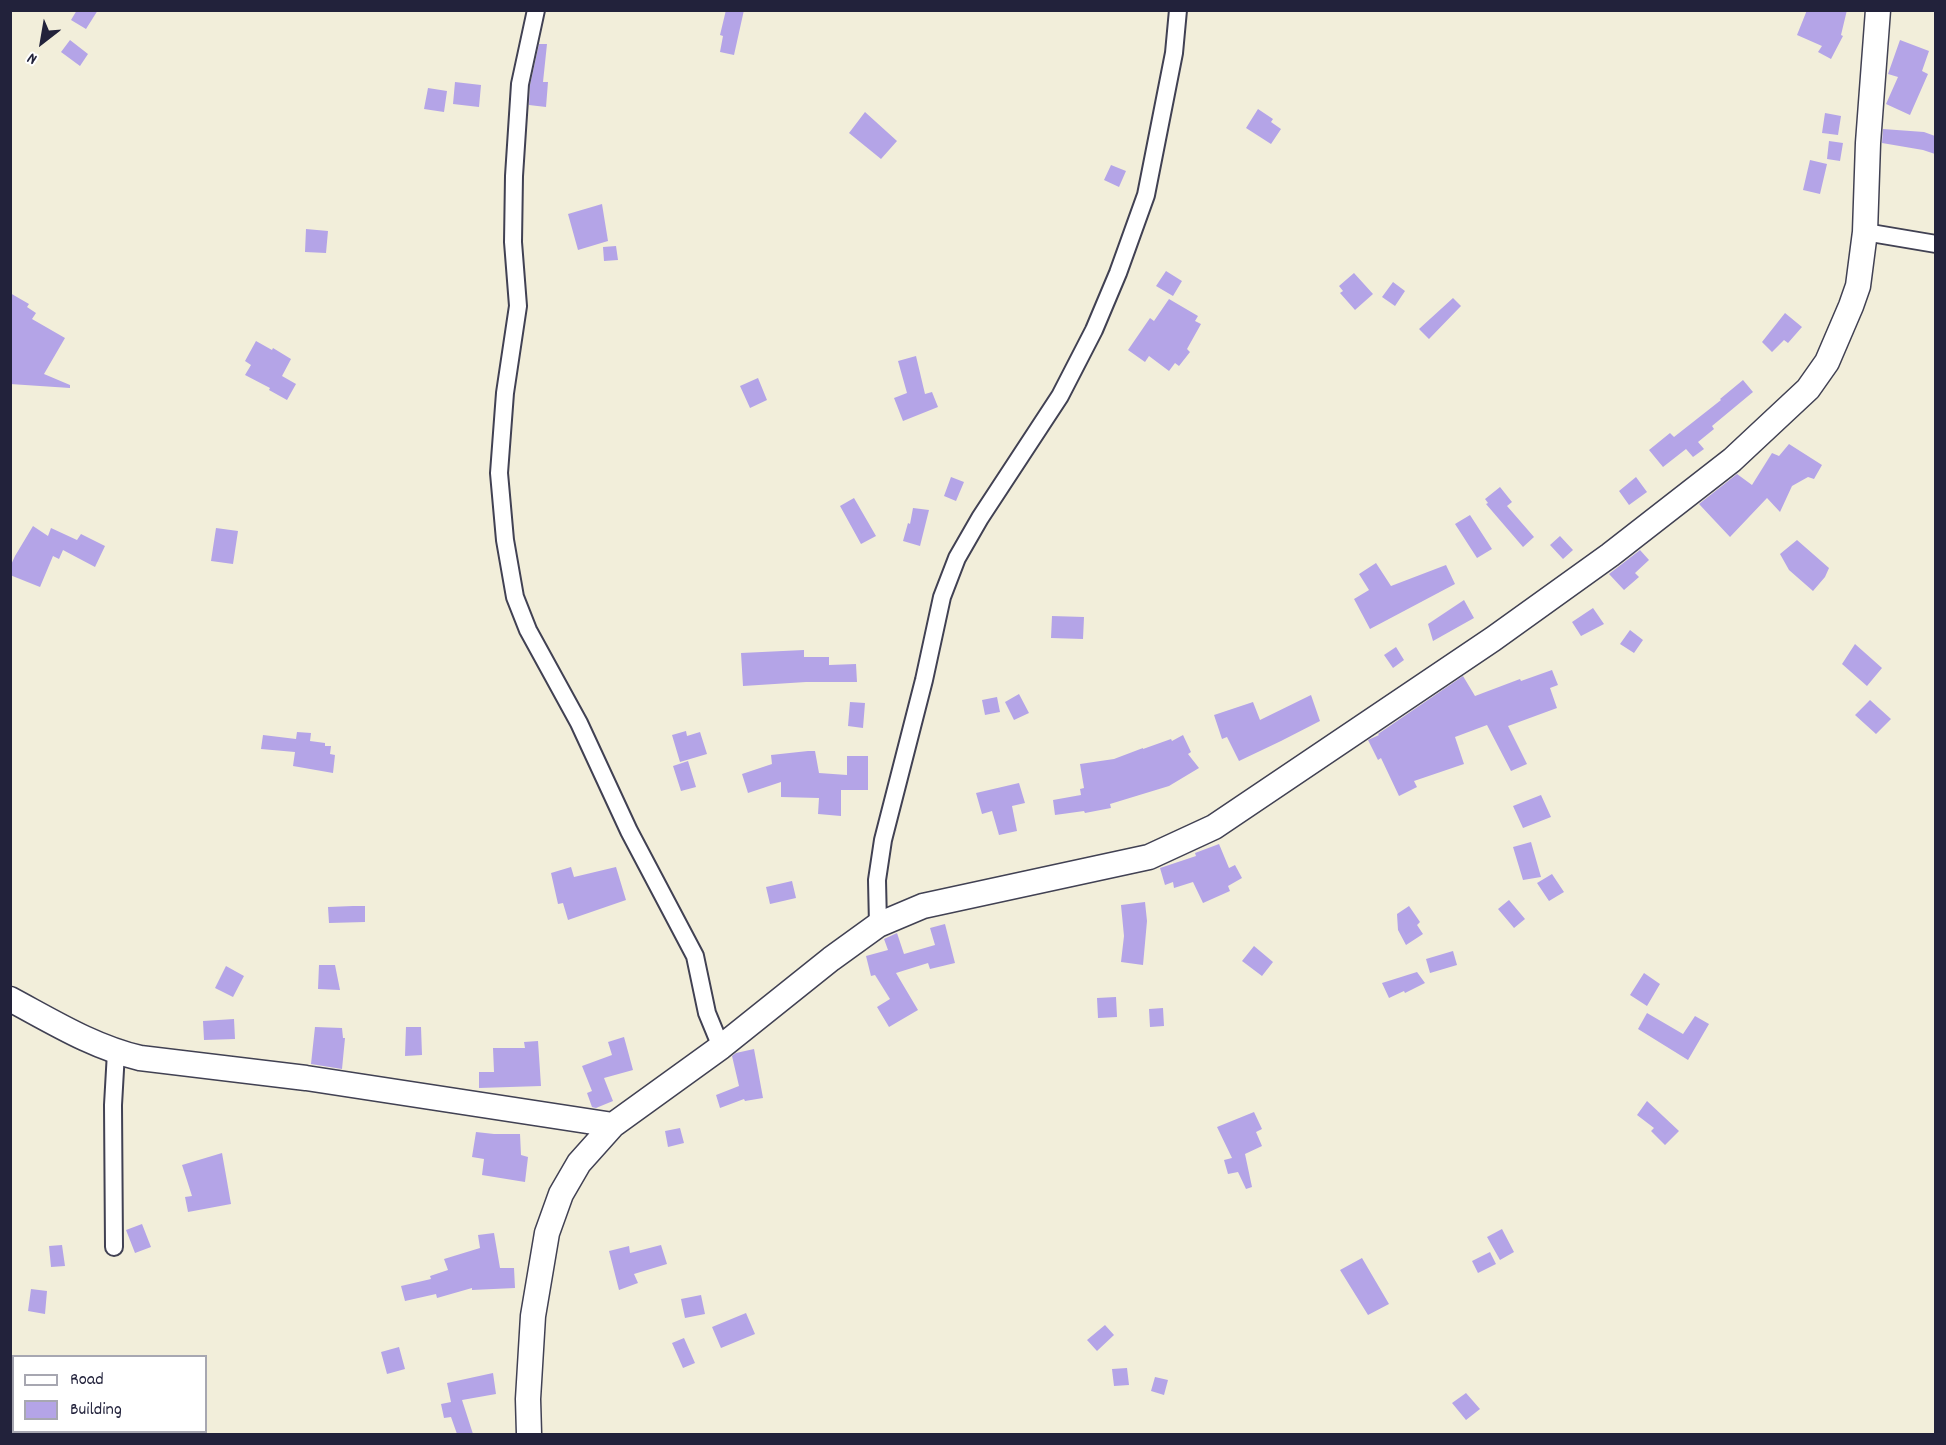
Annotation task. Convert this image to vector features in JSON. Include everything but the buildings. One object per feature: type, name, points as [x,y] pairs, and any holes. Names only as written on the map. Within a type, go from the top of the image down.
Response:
[{"type":"main road","points":[[529,1434],[528,1399],[533,1316],[547,1233],[561,1194],[579,1163],[613,1125],[721,1047],[878,924],[923,906],[1149,857],[1214,827],[1493,639],[1610,555],[1732,460],[1808,389],[1827,362],[1858,286],[1865,232],[1868,143],[1878,10]]},
{"type":"main road","points":[[10,999],[88,1041],[116,1053],[140,1058],[306,1078],[613,1125]]},
{"type":"street","points":[[536,10],[520,84],[514,176],[513,242],[518,306],[505,393],[500,473],[506,540],[515,597],[528,630],[579,723],[629,831],[695,956],[707,1013],[721,1047]]},
{"type":"street","points":[[878,924],[877,880],[883,840],[924,680],[942,597],[957,558],[980,518],[1060,396],[1094,330],[1118,273],[1146,195],[1174,53],[1178,10]]},
{"type":"street","points":[[1865,232],[1935,243]]},
{"type":"street","points":[[114,1247],[113,1105],[116,1053]]}]
